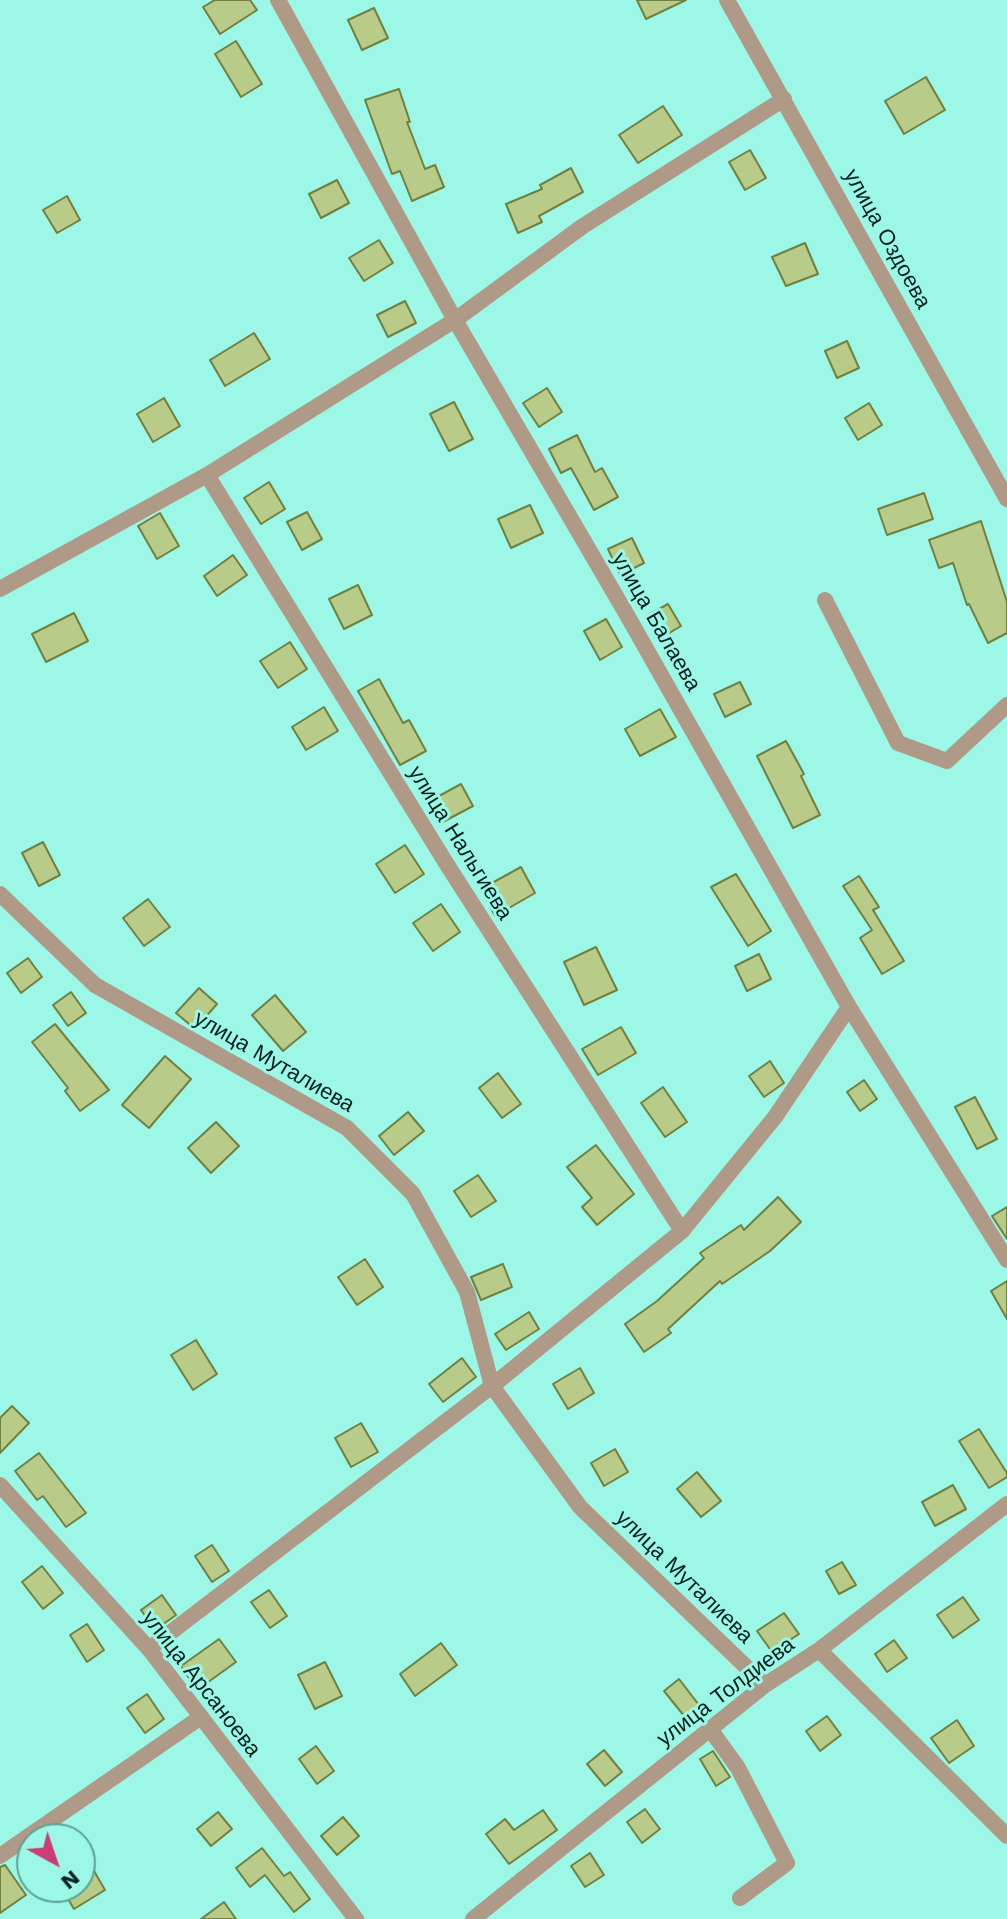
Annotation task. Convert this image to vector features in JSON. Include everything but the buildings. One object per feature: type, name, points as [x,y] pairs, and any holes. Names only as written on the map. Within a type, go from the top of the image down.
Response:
[{"type":"street","name":"улица Балаева","points":[[278,0],[455,320],[627,615],[849,1007],[1007,1260]]},
{"type":"street","name":"улица Оздоева","points":[[727,0],[1007,499]]},
{"type":"street","points":[[0,589],[207,475],[455,320],[583,226],[784,99]]},
{"type":"street","name":"улица Нальгиева","points":[[207,475],[446,863],[682,1231]]},
{"type":"street","points":[[825,600],[898,743],[947,761],[1007,705]]},
{"type":"street","name":"улица Муталиева","points":[[0,894],[95,985],[347,1128],[413,1194],[467,1292],[492,1386],[580,1507],[765,1685]]},
{"type":"street","points":[[149,1649],[492,1386],[682,1231],[775,1117],[849,1007]]},
{"type":"street","name":"улица Арсаноева","points":[[0,1485],[149,1649],[356,1919]]},
{"type":"street","name":"улица Толдиева","points":[[473,1919],[765,1685],[819,1650],[1007,1504]]},
{"type":"street","points":[[819,1650],[1007,1836]]},
{"type":"street","points":[[0,1856],[201,1717]]},
{"type":"street","points":[[710,1729],[738,1768],[787,1863],[740,1898]]}]
